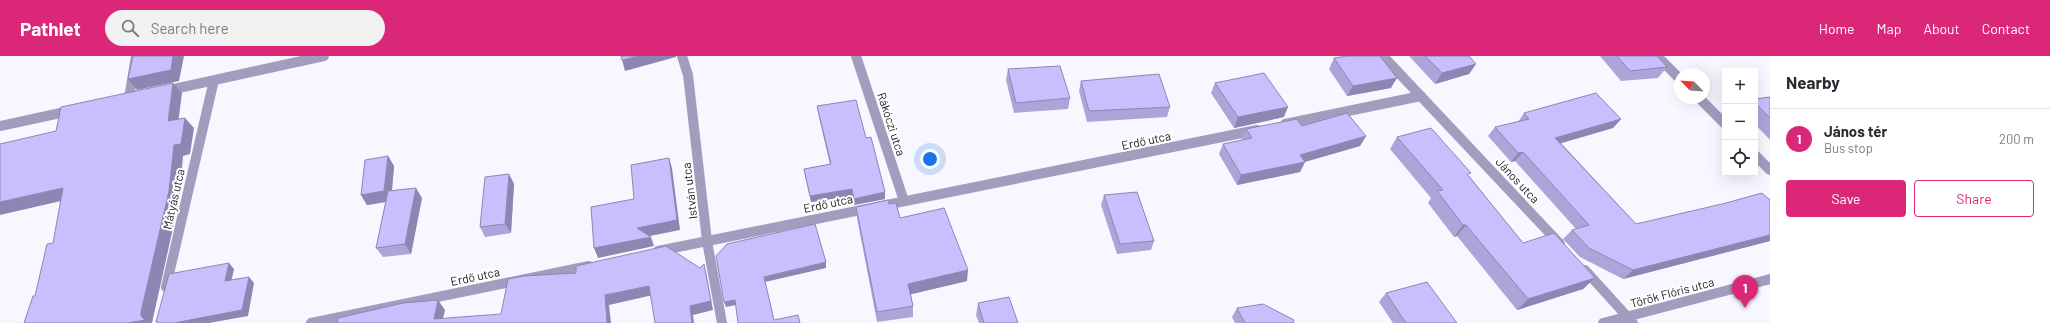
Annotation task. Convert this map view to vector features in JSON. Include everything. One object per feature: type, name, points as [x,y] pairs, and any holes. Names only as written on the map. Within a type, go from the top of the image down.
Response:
[{"type":"street","points":[[129,98],[136,56]]},
{"type":"street","points":[[152,94],[324,56]]},
{"type":"street","name":"István utca","points":[[682,56],[688,75],[708,241],[722,323]]},
{"type":"street","name":"Rákóczi utca","points":[[856,56],[904,201]]},
{"type":"street","name":"János utca","points":[[1383,56],[1567,252]]},
{"type":"street","points":[[1657,56],[1674,73]]},
{"type":"street","name":"Mátyás utca","points":[[163,300],[214,80]]},
{"type":"street","name":"Erdő utca","points":[[645,254],[1421,96]]},
{"type":"street","points":[[1705,104],[1722,121]]},
{"type":"street","points":[[0,126],[83,108]]},
{"type":"street","points":[[1758,158],[1770,170]]},
{"type":"street","name":"Erdő utca","points":[[311,323],[599,264]]},
{"type":"street","points":[[1578,264],[1631,320]]},
{"type":"street","name":"Török Flóris utca","points":[[1603,323],[1631,320],[1770,279]]},
{"type":"building","points":[[133,56],[173,56],[171,70],[128,79]]},
{"type":"building","points":[[621,56],[639,56],[622,60]]},
{"type":"building","points":[[1347,56],[1380,56],[1397,78],[1353,86],[1334,58]]},
{"type":"building","points":[[1425,56],[1469,56],[1476,64],[1442,73]]},
{"type":"building","points":[[1617,56],[1657,56],[1667,67],[1630,71]]},
{"type":"building","points":[[1060,66],[1070,98],[1016,103],[1008,69]]},
{"type":"building","points":[[1264,73],[1288,107],[1238,117],[1215,83]]},
{"type":"building","points":[[1159,74],[1170,107],[1089,111],[1081,81]]},
{"type":"building","points":[[173,83],[168,121],[185,118],[181,144],[174,145],[169,191],[141,312],[141,316],[145,320],[127,323],[24,323],[33,296],[35,296],[47,244],[53,243],[63,188],[0,202],[0,144],[56,131],[61,107]]},
{"type":"building","points":[[1596,93],[1621,119],[1555,138],[1636,224],[1762,193],[1770,200],[1770,235],[1633,270],[1589,248],[1572,230],[1589,225],[1523,152],[1518,153],[1495,127],[1529,119],[1524,113]]},
{"type":"building","points":[[1770,97],[1770,118],[1758,106],[1758,99]]},
{"type":"building","points":[[856,100],[866,138],[871,137],[885,192],[854,199],[852,189],[810,196],[804,169],[831,164],[817,106]]},
{"type":"building","points":[[1347,113],[1366,136],[1300,155],[1305,162],[1241,175],[1223,144],[1252,138],[1246,129],[1297,119],[1302,126]]},
{"type":"building","points":[[1431,128],[1471,173],[1467,174],[1523,243],[1554,233],[1595,278],[1528,299],[1466,225],[1463,225],[1437,191],[1443,190],[1397,137]]},
{"type":"building","points":[[388,156],[384,191],[361,195],[365,160]]},
{"type":"building","points":[[669,158],[677,220],[637,228],[651,237],[594,248],[591,207],[634,199],[631,165]]},
{"type":"building","points":[[509,174],[505,224],[480,227],[485,177]]},
{"type":"building","points":[[416,188],[405,244],[376,248],[388,191]]},
{"type":"building","points":[[1137,192],[1154,241],[1120,244],[1104,195]]},
{"type":"building","points":[[888,200],[889,204],[896,203],[900,218],[944,208],[968,270],[908,284],[913,306],[877,312],[856,207]]},
{"type":"building","points":[[815,224],[826,262],[764,277],[774,320],[798,315],[800,323],[738,323],[735,300],[724,302],[716,256],[727,244]]},
{"type":"building","points":[[666,246],[700,268],[704,264],[711,301],[690,306],[692,323],[655,323],[649,286],[605,295],[607,323],[337,323],[338,318],[403,303],[438,300],[434,319],[501,314],[508,279],[524,276],[576,273],[576,266]]},
{"type":"building","points":[[229,263],[225,281],[249,277],[242,310],[174,323],[156,322],[169,274]]},
{"type":"building","points":[[1427,282],[1457,323],[1406,323],[1386,293]]},
{"type":"building","points":[[1009,297],[1018,323],[984,323],[978,303]]},
{"type":"building","points":[[1263,304],[1294,320],[1293,323],[1245,323],[1237,308]]},
{"type":"place","name":"János tér","points":[[1745,308]]}]
